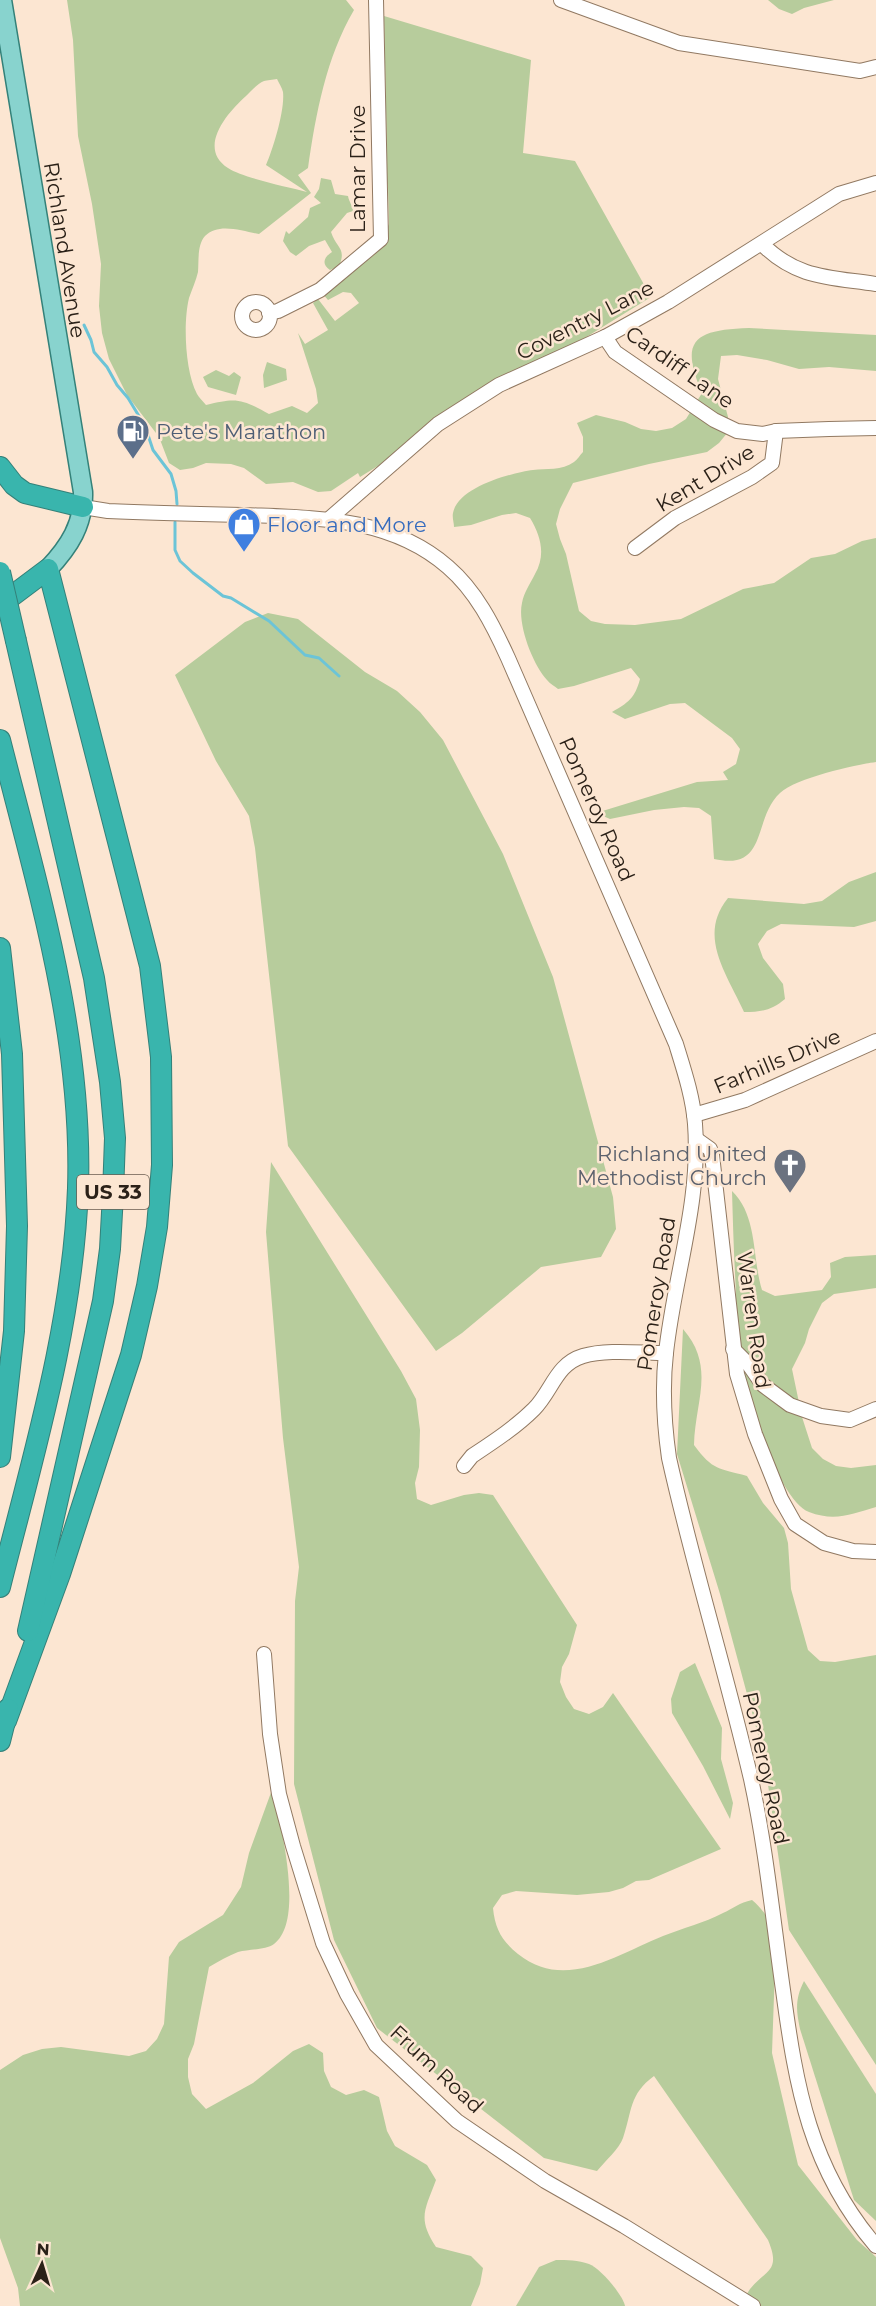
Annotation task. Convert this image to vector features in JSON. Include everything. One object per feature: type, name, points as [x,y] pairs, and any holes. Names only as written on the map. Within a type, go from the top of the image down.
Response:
[{"type":"highway","points":[[0,467],[14,485],[25,493],[83,507]]},
{"type":"highway","points":[[0,605],[48,569],[150,966],[161,1057],[162,1165],[157,1227],[147,1286],[131,1355],[60,1574],[6,1721]]},
{"type":"highway","name":"US 33","points":[[0,572],[94,978],[110,1082],[115,1138],[110,1249],[103,1301],[54,1521],[0,1742]]},
{"type":"highway","name":"US 33","points":[[0,740],[52,951],[66,1021],[75,1099],[78,1157],[75,1235],[65,1315],[0,1587]]},
{"type":"highway","points":[[0,948],[12,1054],[17,1226],[14,1331],[0,1457]]},
{"type":"main road","name":"Richland Avenue","points":[[2,0],[67,409],[81,478],[83,507]]},
{"type":"main road","points":[[48,569],[74,537],[83,507]]},
{"type":"street","name":"Lamar Drive","points":[[269,313],[278,312],[320,290],[381,239],[376,0]]},
{"type":"street","points":[[561,0],[679,43],[860,71],[876,67]]},
{"type":"street","name":"Coventry Lane","points":[[328,519],[438,424],[500,385],[605,337],[668,302],[839,195],[876,183]]},
{"type":"street","points":[[762,244],[775,257],[802,272],[833,279],[876,284]]},
{"type":"street","name":"Cardiff Lane","points":[[605,337],[615,352],[714,420],[737,431],[763,434],[776,431],[876,428]]},
{"type":"street","name":"Kent Drive","points":[[635,548],[675,518],[753,477],[772,464],[776,431]]},
{"type":"street","name":"Pomeroy Road","points":[[83,507],[108,511],[328,519],[391,532],[418,546],[449,568],[462,581],[483,609],[513,668],[672,1034],[684,1070],[694,1115],[696,1139],[693,1192],[666,1353],[664,1415],[669,1458],[751,1779],[799,2092],[824,2164],[843,2200],[876,2246]]},
{"type":"street","name":"Farhills Drive","points":[[694,1115],[745,1100],[876,1041]]},
{"type":"street","name":"Warren Road","points":[[696,1139],[710,1149],[712,1155],[734,1349],[744,1404],[782,1499],[795,1524],[824,1543],[852,1551],[876,1552]]},
{"type":"street","points":[[734,1349],[763,1385],[790,1405],[821,1416],[850,1420],[876,1409]]},
{"type":"street","points":[[464,1466],[472,1456],[533,1410],[542,1400],[560,1370],[570,1362],[585,1355],[666,1353]]},
{"type":"street","name":"Frum Road","points":[[264,1654],[270,1734],[279,1794],[293,1846],[323,1943],[347,1994],[376,2045],[457,2121],[549,2183],[624,2226],[753,2306]]},
{"type":"green space","points":[[67,0],[346,0],[354,10],[344,28],[329,67],[319,106],[308,168],[298,175],[311,193],[259,234],[224,228],[210,232],[202,240],[198,272],[187,308],[186,333],[193,384],[206,405],[232,400],[239,401],[269,414],[292,406],[307,413],[318,403],[316,389],[298,333],[305,344],[328,330],[313,303],[318,299],[335,321],[359,303],[351,293],[343,292],[328,300],[322,293],[374,255],[389,224],[388,187],[384,170],[387,154],[384,16],[531,60],[523,153],[575,161],[651,297],[360,477],[358,473],[331,491],[318,492],[293,482],[266,484],[244,468],[231,464],[206,463],[180,470],[169,463],[159,437],[127,395],[109,359],[102,333],[99,306],[101,264],[78,136],[73,40]],"holes":[[[277,79],[283,92],[282,109],[266,165],[307,192],[235,172],[219,160],[215,151],[218,131],[238,103],[259,84]]]},
{"type":"green space","points":[[768,0],[834,0],[804,8],[792,14],[779,9]]},
{"type":"green space","points":[[321,178],[331,180],[335,194],[348,196],[353,209],[331,232],[342,255],[339,266],[330,270],[325,265],[325,261],[332,252],[325,240],[309,246],[296,256],[290,252],[283,241],[286,231],[289,234],[308,217],[310,208],[321,203],[314,197],[319,189]]},
{"type":"green space","points":[[749,328],[876,335],[876,371],[829,367],[799,369],[737,355],[721,356],[718,379],[728,417],[728,432],[719,443],[707,452],[573,483],[560,509],[556,524],[566,554],[579,611],[591,621],[605,624],[635,625],[681,619],[743,589],[774,583],[811,558],[835,554],[862,541],[876,538],[876,762],[826,773],[788,787],[771,804],[752,850],[744,857],[731,861],[714,859],[711,816],[699,808],[654,810],[610,819],[596,813],[697,782],[728,780],[723,772],[736,764],[740,749],[732,738],[685,703],[670,704],[625,719],[612,712],[627,703],[636,691],[640,679],[631,668],[558,689],[550,683],[536,665],[527,644],[522,622],[523,599],[538,567],[541,553],[537,532],[530,518],[516,513],[454,527],[453,515],[457,504],[465,496],[487,483],[512,474],[559,468],[574,462],[583,452],[583,437],[577,423],[596,415],[625,422],[641,429],[656,431],[672,428],[686,419],[702,393],[692,360],[693,349],[697,341],[716,331]]},
{"type":"green space","points":[[267,362],[286,369],[287,380],[264,388],[263,375]]},
{"type":"green space","points":[[216,370],[229,376],[234,372],[241,377],[236,395],[208,387],[203,377]]},
{"type":"green space","points":[[268,613],[298,619],[365,672],[397,691],[420,712],[443,740],[503,854],[553,977],[613,1197],[616,1229],[601,1257],[541,1267],[462,1333],[436,1351],[288,1146],[255,848],[249,816],[216,761],[175,675],[245,622]]},
{"type":"green space","points":[[876,872],[876,921],[854,927],[781,924],[767,931],[758,944],[763,958],[783,984],[785,999],[766,1010],[744,1012],[723,969],[715,941],[715,926],[719,912],[728,898],[804,904],[822,901],[849,882]]},
{"type":"green space","points":[[271,1162],[401,1371],[416,1399],[420,1430],[419,1467],[415,1483],[417,1499],[431,1505],[464,1495],[479,1493],[493,1495],[577,1625],[569,1654],[562,1667],[560,1682],[566,1697],[574,1709],[589,1714],[603,1707],[613,1693],[721,1849],[649,1880],[636,1881],[609,1892],[577,1895],[516,1891],[502,1895],[493,1908],[500,1934],[518,1954],[536,1965],[554,1970],[573,1970],[610,1960],[752,1900],[757,1904],[767,1917],[776,1939],[772,2053],[798,2165],[857,2240],[876,2257],[876,2306],[748,2306],[743,2302],[750,2289],[770,2269],[773,2258],[772,2250],[768,2240],[654,2076],[640,2090],[632,2104],[621,2142],[597,2171],[544,2158],[377,2028],[334,1940],[294,1784],[295,1601],[299,1567],[283,1438],[266,1232]]},
{"type":"green space","points":[[732,1191],[740,1201],[750,1225],[762,1290],[775,1296],[822,1290],[831,1277],[830,1263],[845,1257],[876,1255],[876,1288],[834,1294],[822,1303],[792,1369],[802,1417],[812,1448],[823,1459],[836,1466],[851,1468],[876,1465],[876,1507],[835,1517],[809,1512],[796,1502],[784,1485],[773,1462],[753,1409],[737,1343]]},
{"type":"green space","points":[[683,1329],[699,1357],[701,1371],[694,1445],[706,1460],[717,1467],[747,1476],[763,1503],[784,1528],[788,1543],[791,1589],[808,1650],[820,1661],[835,1662],[876,1655],[876,2065],[789,1930],[764,1757],[720,1594],[677,1454]]},
{"type":"green space","points":[[695,1663],[722,1728],[721,1759],[733,1803],[730,1819],[672,1713],[671,1699],[680,1672]]},
{"type":"green space","points":[[273,1787],[288,1869],[288,1914],[283,1932],[274,1944],[238,1952],[209,1967],[194,2044],[188,2059],[188,2077],[192,2094],[206,2109],[253,2083],[293,2051],[309,2044],[323,2053],[324,2071],[331,2087],[346,2095],[364,2090],[379,2097],[387,2131],[395,2146],[427,2165],[436,2180],[426,2207],[426,2229],[436,2247],[471,2256],[483,2268],[480,2284],[471,2306],[20,2306],[18,2288],[0,2238],[0,2070],[23,2055],[42,2049],[61,2047],[129,2056],[146,2051],[157,2039],[164,2024],[169,1957],[179,1942],[223,1915],[241,1887],[249,1853]]},
{"type":"green space","points":[[804,1981],[876,2094],[876,2221],[854,2200],[800,2029],[797,2005]]},
{"type":"green space","points":[[556,2260],[581,2262],[594,2267],[616,2289],[625,2306],[516,2306],[539,2267]]},
{"type":"waterway","points":[[84,325],[94,352],[128,398],[145,426],[153,450],[171,474],[177,504]]},
{"type":"waterway","points":[[175,522],[175,550],[180,561],[223,596],[231,598],[269,621],[305,655],[319,658],[339,676]]},
{"type":"place","name":"Pete's Marathon","points":[[133,460]]},
{"type":"place","name":"Floor and More","points":[[244,553]]},
{"type":"place","name":"Richland United Methodist Church","points":[[790,1194]]}]
